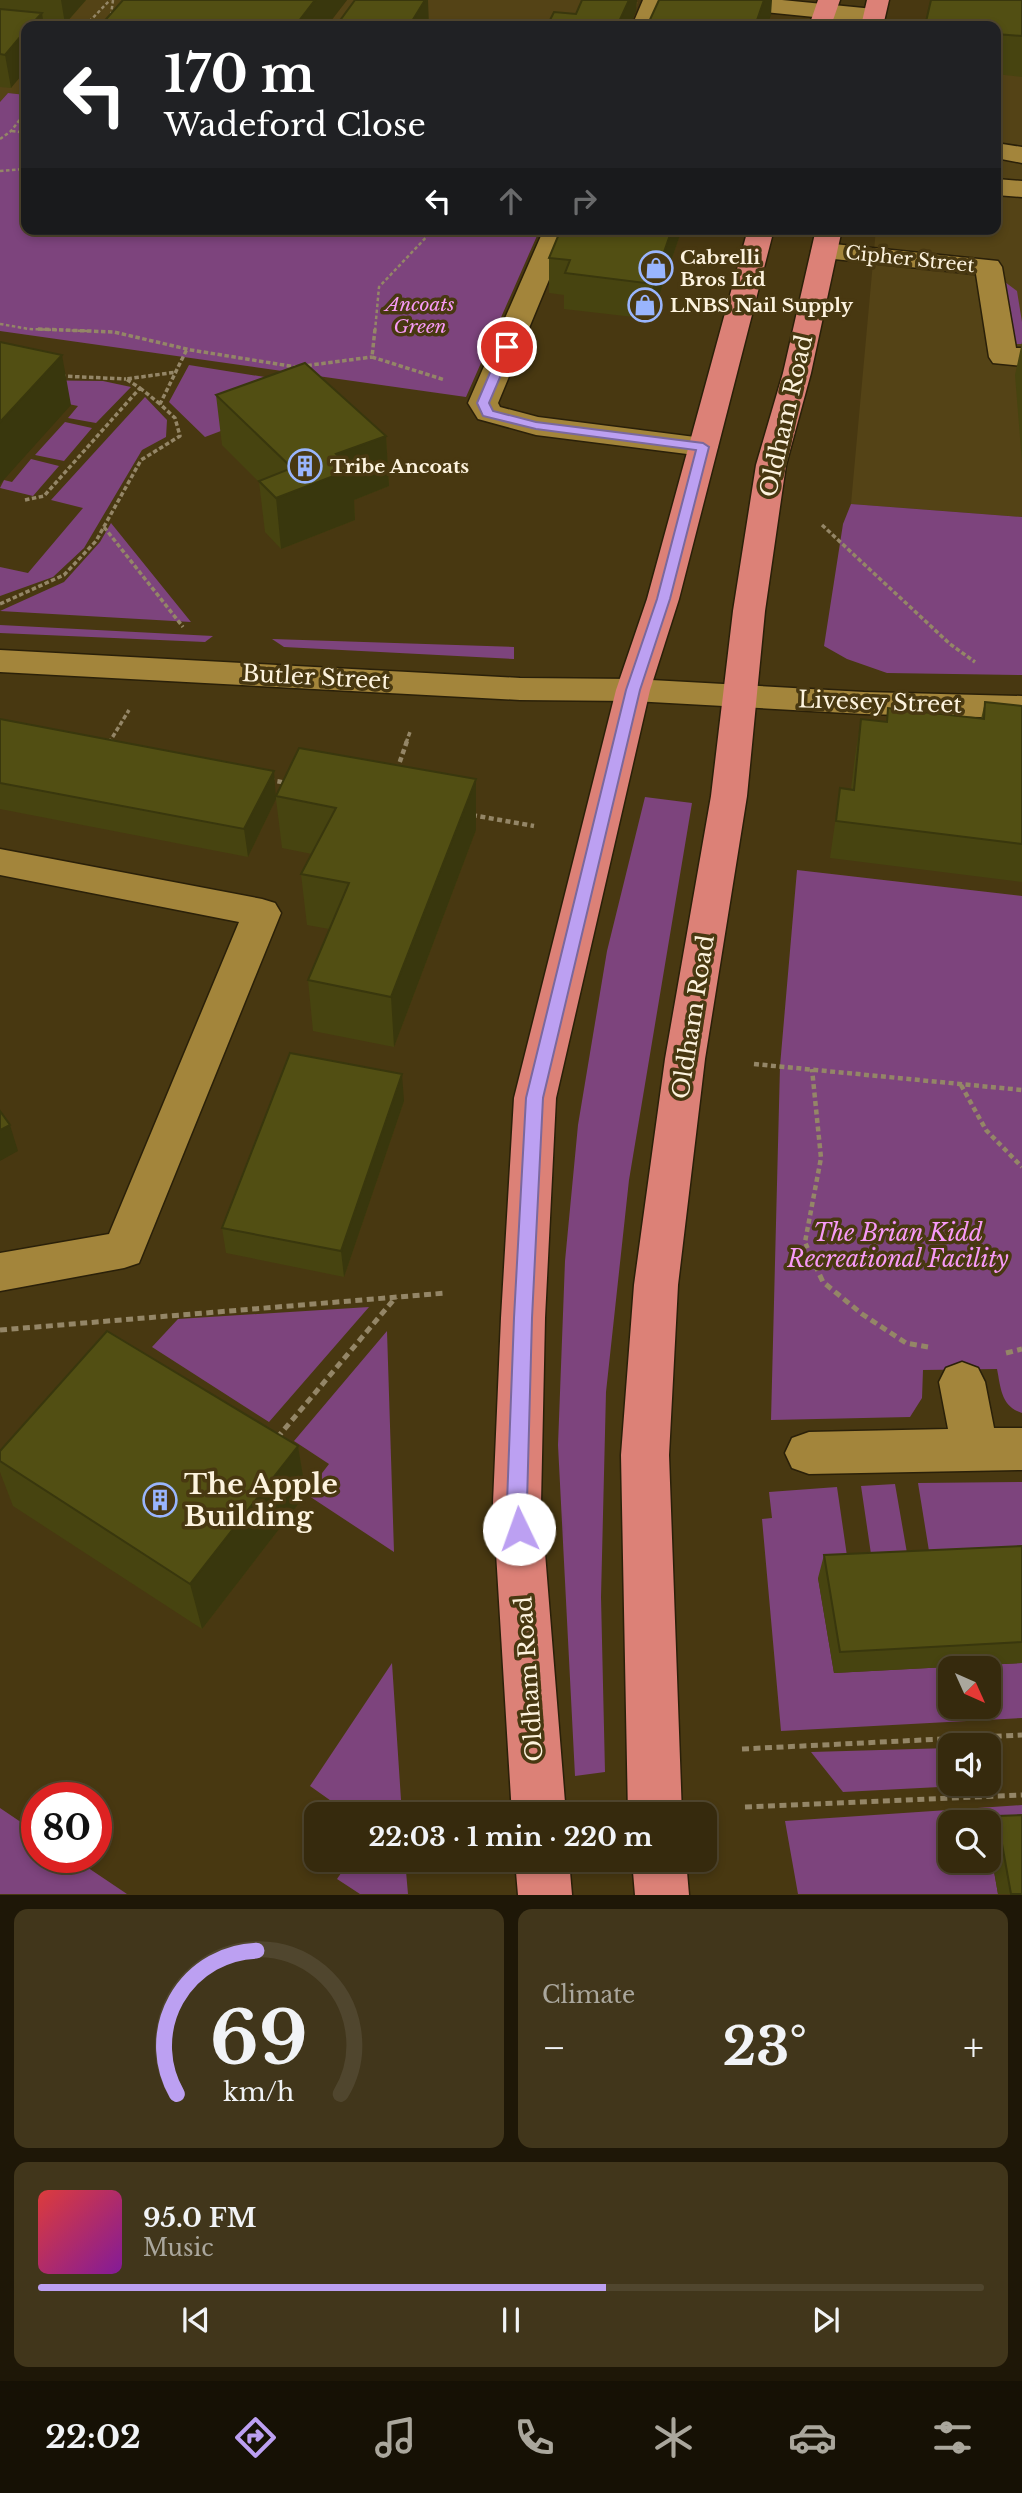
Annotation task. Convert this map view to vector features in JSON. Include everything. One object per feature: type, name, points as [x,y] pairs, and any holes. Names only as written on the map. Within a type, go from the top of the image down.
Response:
[{"type":"highway","name":"Oldham Road","points":[[538,1802],[517,1503],[523,1318],[535,1098],[633,690],[663,599],[759,235]]},
{"type":"highway","name":"Oldham Road","points":[[655,1802],[645,1455],[656,1285],[685,1059],[729,796],[739,695],[771,465],[797,373],[826,240]]},
{"type":"highway","points":[[543,1872],[545,1895]]},
{"type":"highway","points":[[660,1872],[662,1895]]},
{"type":"street","points":[[645,21],[654,0]]},
{"type":"street","points":[[714,0],[825,13],[875,14]]},
{"type":"street","points":[[1001,152],[1022,155]]},
{"type":"street","points":[[1001,187],[1022,189]]},
{"type":"street","points":[[555,235],[487,403],[536,426],[703,447]]},
{"type":"street","name":"Cipher Street","points":[[826,240],[988,267],[1012,357]]},
{"type":"street","name":"Butler Street","points":[[6,670],[739,695]]},
{"type":"street","name":"Livesey Street","points":[[739,695],[1022,707]]},
{"type":"street","points":[[0,862],[262,913],[124,1251],[0,1272]]},
{"type":"street","points":[[952,1366],[975,1450]]},
{"type":"street","points":[[809,1453],[1022,1449]]},
{"type":"path","points":[[90,21],[112,0]]},
{"type":"path","points":[[112,0],[113,21]]},
{"type":"path","points":[[0,139],[21,118]]},
{"type":"path","points":[[11,131],[21,132]]},
{"type":"path","points":[[0,171],[21,169]]},
{"type":"path","points":[[372,357],[379,287],[428,235]]},
{"type":"path","points":[[0,324],[29,329],[114,332],[187,349],[296,367],[372,357],[487,403]]},
{"type":"path","points":[[160,404],[187,349]]},
{"type":"path","points":[[60,376],[127,379],[177,372]]},
{"type":"path","points":[[0,604],[64,575],[96,541],[141,460],[180,436],[175,418],[127,379]]},
{"type":"path","points":[[24,500],[44,496],[140,387]]},
{"type":"path","points":[[822,525],[940,635],[982,667]]},
{"type":"path","points":[[104,527],[183,628]]},
{"type":"path","points":[[103,751],[132,705]]},
{"type":"path","points":[[394,777],[410,732]]},
{"type":"path","points":[[265,779],[292,784]]},
{"type":"path","points":[[467,814],[534,826]]},
{"type":"path","points":[[754,1064],[1022,1090]]},
{"type":"path","points":[[812,1069],[821,1158],[805,1242],[823,1282],[862,1314],[906,1343],[952,1366]]},
{"type":"path","points":[[961,1084],[978,1124],[1022,1167]]},
{"type":"path","points":[[0,1330],[446,1293]]},
{"type":"path","points":[[276,1440],[396,1297]]},
{"type":"path","points":[[999,1354],[1022,1349]]},
{"type":"path","points":[[742,1749],[1022,1735]]},
{"type":"path","points":[[745,1807],[1022,1794]]},
{"type":"shaded area","points":[[0,0],[160,0],[142,21],[21,21],[21,94],[8,93],[0,102]]},
{"type":"shaded area","points":[[347,0],[638,2],[632,21],[331,21]]},
{"type":"shaded area","points":[[1022,0],[1022,517],[851,504],[875,235],[1001,235],[1001,21]]},
{"type":"green space","name":"Ancoats Green","points":[[8,93],[21,94],[21,235],[537,235],[466,397],[0,331],[0,102]]},
{"type":"green space","points":[[1001,279],[1017,291],[1022,344],[1013,344]]},
{"type":"green space","points":[[189,365],[334,388],[205,437],[169,402]]},
{"type":"green space","points":[[0,372],[20,380],[103,381],[131,387],[96,423],[68,418],[78,406],[0,390]]},
{"type":"green space","points":[[145,397],[167,420],[166,437],[142,450],[84,548],[53,577],[0,596],[0,567],[28,573],[83,508],[51,500]]},
{"type":"green space","points":[[65,422],[92,428],[64,461],[35,455]]},
{"type":"green space","points":[[31,459],[59,466],[33,496],[0,488],[4,480],[12,482]]},
{"type":"green space","points":[[851,504],[1022,517],[1022,675],[887,673],[847,659],[824,646],[843,524]]},
{"type":"green space","points":[[111,523],[191,622],[0,611],[64,582],[100,542]]},
{"type":"green space","points":[[0,625],[213,636],[205,642],[0,633]]},
{"type":"green space","points":[[272,639],[514,647],[514,659],[284,647]]},
{"type":"green space","points":[[645,797],[692,803],[629,1180],[606,1392],[601,1597],[605,1772],[575,1776],[558,1445],[565,1261],[578,1125],[607,951]]},
{"type":"green space","name":"The Brian Kidd Recreational Facility","points":[[797,870],[1022,896],[1022,1413],[1006,1401],[997,1369],[923,1370],[922,1398],[910,1417],[771,1420],[780,1066]]},
{"type":"green space","points":[[369,1307],[269,1422],[152,1347],[178,1319]]},
{"type":"green space","points":[[387,1331],[394,1552],[306,1494],[329,1464],[294,1441]]},
{"type":"green space","points":[[1022,1482],[1022,1568],[818,1578],[834,1673],[938,1667],[938,1719],[1001,1719],[1001,1664],[1022,1663],[1022,1718],[781,1731],[762,1519],[772,1518],[769,1492],[837,1487],[847,1556],[871,1554],[861,1486],[895,1484],[907,1553],[929,1551],[918,1483]]},
{"type":"green space","points":[[392,1663],[401,1802],[333,1802],[310,1786]]},
{"type":"green space","points":[[938,1748],[938,1787],[843,1792],[811,1752]]},
{"type":"green space","points":[[1022,1805],[1022,1835],[1001,1836],[1001,1810],[948,1810]]},
{"type":"green space","points":[[0,1808],[21,1822],[21,1873],[96,1873],[127,1894],[0,1894]]},
{"type":"green space","points":[[938,1811],[938,1873],[994,1873],[998,1894],[798,1894],[785,1821]]},
{"type":"green space","points":[[342,1872],[406,1872],[408,1894],[360,1894],[337,1879]]},
{"type":"building","points":[[123,0],[315,0],[299,21],[104,21]]},
{"type":"building","points":[[355,0],[425,0],[412,21],[340,21]]},
{"type":"building","points":[[582,0],[629,0],[619,21],[550,21],[554,12],[576,14]]},
{"type":"building","points":[[659,0],[764,0],[757,21],[649,21]]},
{"type":"building","points":[[931,0],[1022,0],[1022,36],[1001,34],[1001,21],[926,21]]},
{"type":"building","points":[[0,9],[42,13],[35,21],[21,21],[21,36],[5,55],[0,54]]},
{"type":"building","points":[[559,235],[670,235],[653,284],[565,273],[570,260],[549,258]]},
{"type":"building","points":[[0,342],[62,355],[0,422]]},
{"type":"building","points":[[305,363],[386,436],[336,454],[352,469],[276,498],[259,481],[292,468],[216,395]]},
{"type":"building","points":[[985,702],[1022,706],[1022,844],[836,821],[840,788],[854,790],[861,719],[887,722],[888,708],[984,719]]},
{"type":"building","points":[[0,719],[274,771],[244,829],[0,783]]},
{"type":"building","points":[[299,748],[476,779],[391,997],[308,980],[349,883],[301,874],[336,808],[276,796]]},
{"type":"building","points":[[290,1053],[402,1074],[341,1251],[222,1228]]},
{"type":"building","points":[[0,1111],[10,1125],[0,1130]]},
{"type":"building","name":"The Apple Building","points":[[107,1331],[298,1446],[190,1584],[0,1461],[0,1451]]},
{"type":"building","points":[[1022,1546],[1022,1642],[840,1652],[824,1555]]},
{"type":"building","points":[[1022,1815],[1022,1894],[1011,1894],[1001,1838],[1001,1816]]},
{"type":"place","name":"Cabrelli Bros Ltd","points":[[656,268]]},
{"type":"place","name":"LNBS Nail Supply","points":[[645,305]]},
{"type":"place","name":"Tribe Ancoats","points":[[305,466]]},
{"type":"place","name":"The Apple Building","points":[[160,1500]]},
{"type":"route","points":[[507,347],[483,403],[488,413],[536,426],[703,447],[663,599],[633,690],[535,1098],[523,1318],[517,1503],[519,1529]]}]
